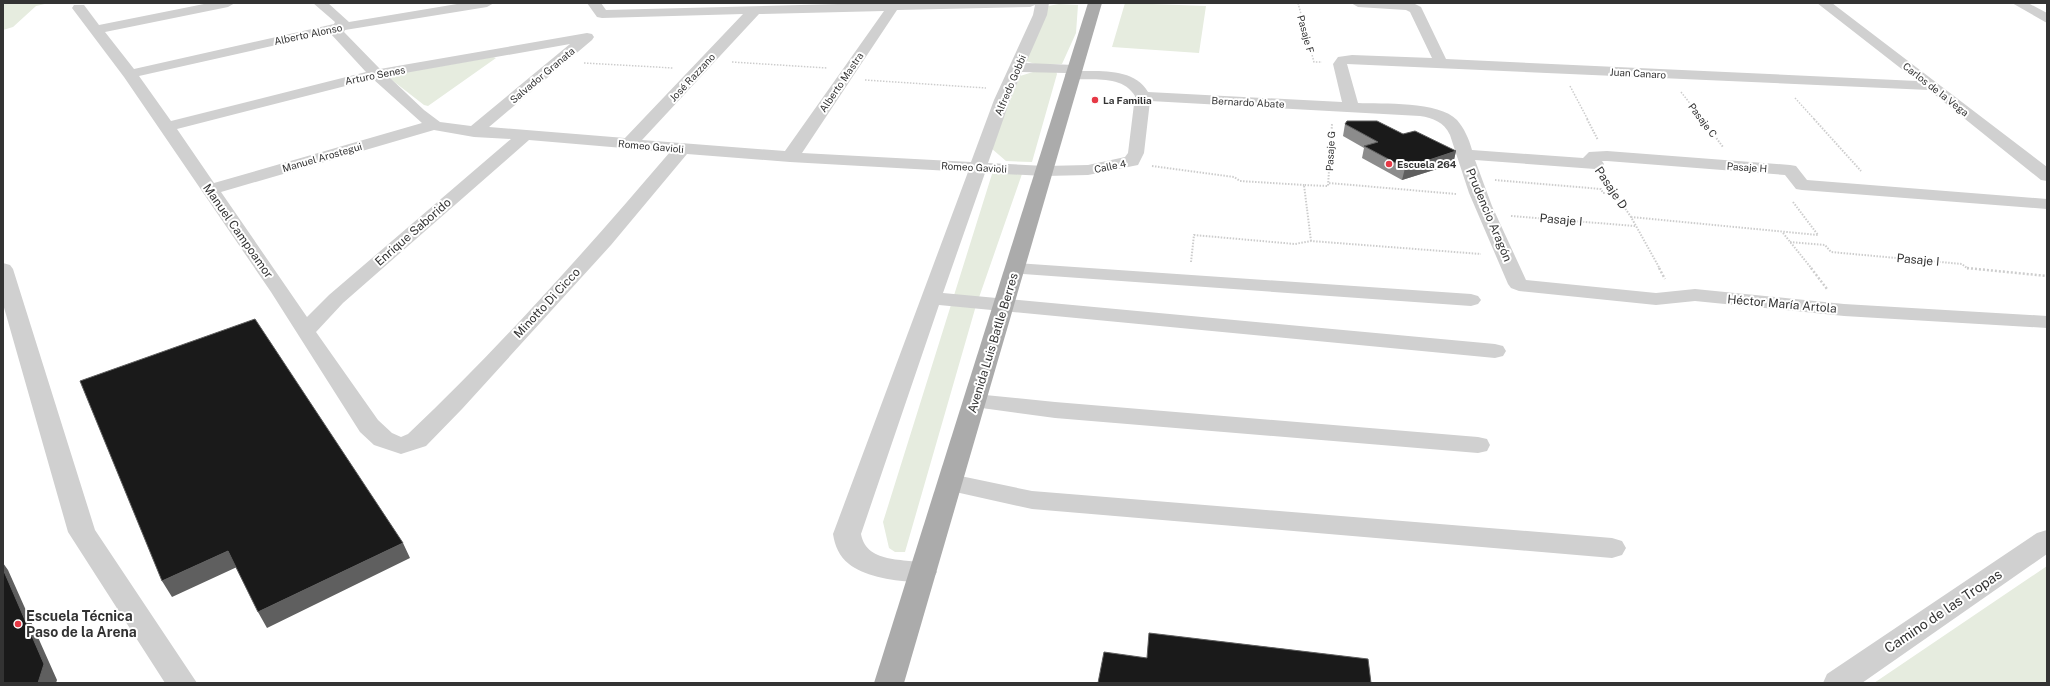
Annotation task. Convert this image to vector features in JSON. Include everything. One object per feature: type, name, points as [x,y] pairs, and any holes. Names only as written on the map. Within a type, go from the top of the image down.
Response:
[{"type":"main road","name":"Avenida Luis Batlle Berres","points":[[888,683],[951,483],[1094,3]]},
{"type":"street","points":[[97,30],[228,3]]},
{"type":"street","points":[[320,3],[342,21],[337,33],[375,74],[434,126]]},
{"type":"street","name":"Alberto Alonso","points":[[130,74],[340,27],[487,3]]},
{"type":"street","points":[[598,8],[754,11],[1030,3]]},
{"type":"street","name":"Alfredo Gobbi","points":[[923,572],[877,566],[861,559],[850,548],[847,534],[1007,90],[1040,15],[1042,3]]},
{"type":"street","points":[[1358,3],[1402,5],[1409,6],[1416,10],[1441,63]]},
{"type":"street","name":"Carlos de la Vega","points":[[1824,3],[1933,86],[2047,176]]},
{"type":"street","points":[[2019,3],[2047,19]]},
{"type":"street","name":"Manuel Campoamor","points":[[79,8],[130,74],[282,292],[305,332],[334,372],[369,426],[383,439],[401,446]]},
{"type":"street","name":"Salvador Granata","points":[[474,132],[599,28],[602,23],[598,8]]},
{"type":"street","name":"Alberto Mastra","points":[[790,157],[845,74],[892,8]]},
{"type":"street","name":"José Razzano","points":[[630,143],[754,11]]},
{"type":"street","name":"Arturo Senes","points":[[167,127],[375,74],[587,37]]},
{"type":"street","points":[[1342,62],[1351,107]]},
{"type":"street","name":"Juan Canaro","points":[[1342,62],[1441,63],[1778,80],[1933,86]]},
{"type":"street","points":[[1018,67],[1121,78],[1137,86],[1143,96]]},
{"type":"street","name":"Bernardo Abate","points":[[1143,96],[1351,107],[1431,113]]},
{"type":"street","name":"Calle 4","points":[[1045,171],[1088,170],[1132,161],[1136,153],[1143,96]]},
{"type":"street","name":"Prudencio Aragón","points":[[1431,113],[1451,123],[1456,131],[1479,196],[1518,284]]},
{"type":"street","name":"Romeo Gavioli","points":[[434,126],[474,132],[630,143],[682,149],[790,157],[1045,171]]},
{"type":"street","name":"Manuel Arostegui","points":[[210,190],[434,126]]},
{"type":"street","name":"Enrique Saborido","points":[[305,332],[336,299],[524,136]]},
{"type":"street","name":"Minotto Di Cicco","points":[[401,446],[417,440],[454,404],[604,241],[682,149]]},
{"type":"street","name":"Pasaje H","points":[[1464,154],[1738,166],[1790,170],[1802,185],[2047,204]]},
{"type":"street","points":[[3,269],[82,532],[182,683]]},
{"type":"street","points":[[1015,269],[1471,300]]},
{"type":"street","name":"Héctor María Artola","points":[[1518,284],[1526,287],[1656,299],[1695,296],[1844,310],[2047,322]]},
{"type":"street","points":[[932,298],[1495,351]]},
{"type":"street","points":[[975,401],[1054,410],[1478,445]]},
{"type":"street","points":[[951,483],[1032,500],[1612,548]]},
{"type":"street","name":"Camino de las Tropas","points":[[1838,683],[2047,540]]},
{"type":"path","name":"Pasaje F","points":[[1298,3],[1314,62],[1342,62]]},
{"type":"path","points":[[560,61],[704,65],[845,74],[1007,90]]},
{"type":"path","name":"Pasaje D","points":[[1561,69],[1614,193],[1636,226],[1675,297]]},
{"type":"path","name":"Pasaje C","points":[[1668,74],[1738,166]]},
{"type":"path","points":[[1778,80],[1880,192]]},
{"type":"path","name":"Pasaje G","points":[[1132,161],[1156,167],[1234,177],[1240,180],[1328,186],[1333,107]]},
{"type":"path","points":[[1472,178],[1601,189],[1603,193],[1614,193]]},
{"type":"path","points":[[1329,183],[1479,196]]},
{"type":"path","points":[[1304,185],[1311,241]]},
{"type":"path","name":"Pasaje I","points":[[1487,214],[1636,226]]},
{"type":"path","points":[[1630,217],[1818,235]]},
{"type":"path","points":[[1783,232],[1844,310]]},
{"type":"path","points":[[1191,264],[1194,235],[1295,244],[1311,241],[1505,256]]},
{"type":"path","name":"Pasaje I","points":[[1790,242],[1825,245],[1830,252],[1962,264],[1969,270],[2047,276]]},
{"type":"shaded area","points":[[3,3],[49,3],[36,6],[13,27],[3,30]]},
{"type":"shaded area","points":[[1125,3],[1206,6],[1199,53],[1112,47]]},
{"type":"shaded area","points":[[1059,4],[1078,5],[1076,33],[1062,64],[1038,65],[1026,61],[1048,6]]},
{"type":"shaded area","points":[[493,57],[496,58],[428,106],[424,105],[388,77],[390,75]]},
{"type":"shaded area","points":[[1056,71],[1057,74],[1032,162],[1006,161],[991,148],[1020,76],[1033,72]]},
{"type":"shaded area","points":[[992,174],[1022,174],[975,309],[905,552],[895,552],[889,548],[883,522]]},
{"type":"shaded area","points":[[2047,566],[2047,683],[1874,683]]},
{"type":"building","points":[[1347,121],[1377,121],[1403,134],[1415,131],[1456,151],[1405,168],[1364,146],[1378,142],[1345,124]]},
{"type":"building","points":[[255,319],[403,543],[258,612],[228,551],[162,581],[80,381]]},
{"type":"building","name":"Escuela Técnica Paso de la Arena","points":[[3,569],[44,664],[38,683],[3,683]]},
{"type":"building","points":[[1149,633],[1368,659],[1371,683],[1098,683],[1104,652],[1147,658]]},
{"type":"place","name":"La Familia","points":[[1095,100]]},
{"type":"place","name":"Escuela 264","points":[[1389,164]]},
{"type":"place","name":"Escuela Técnica Paso de la Arena","points":[[18,624]]}]
